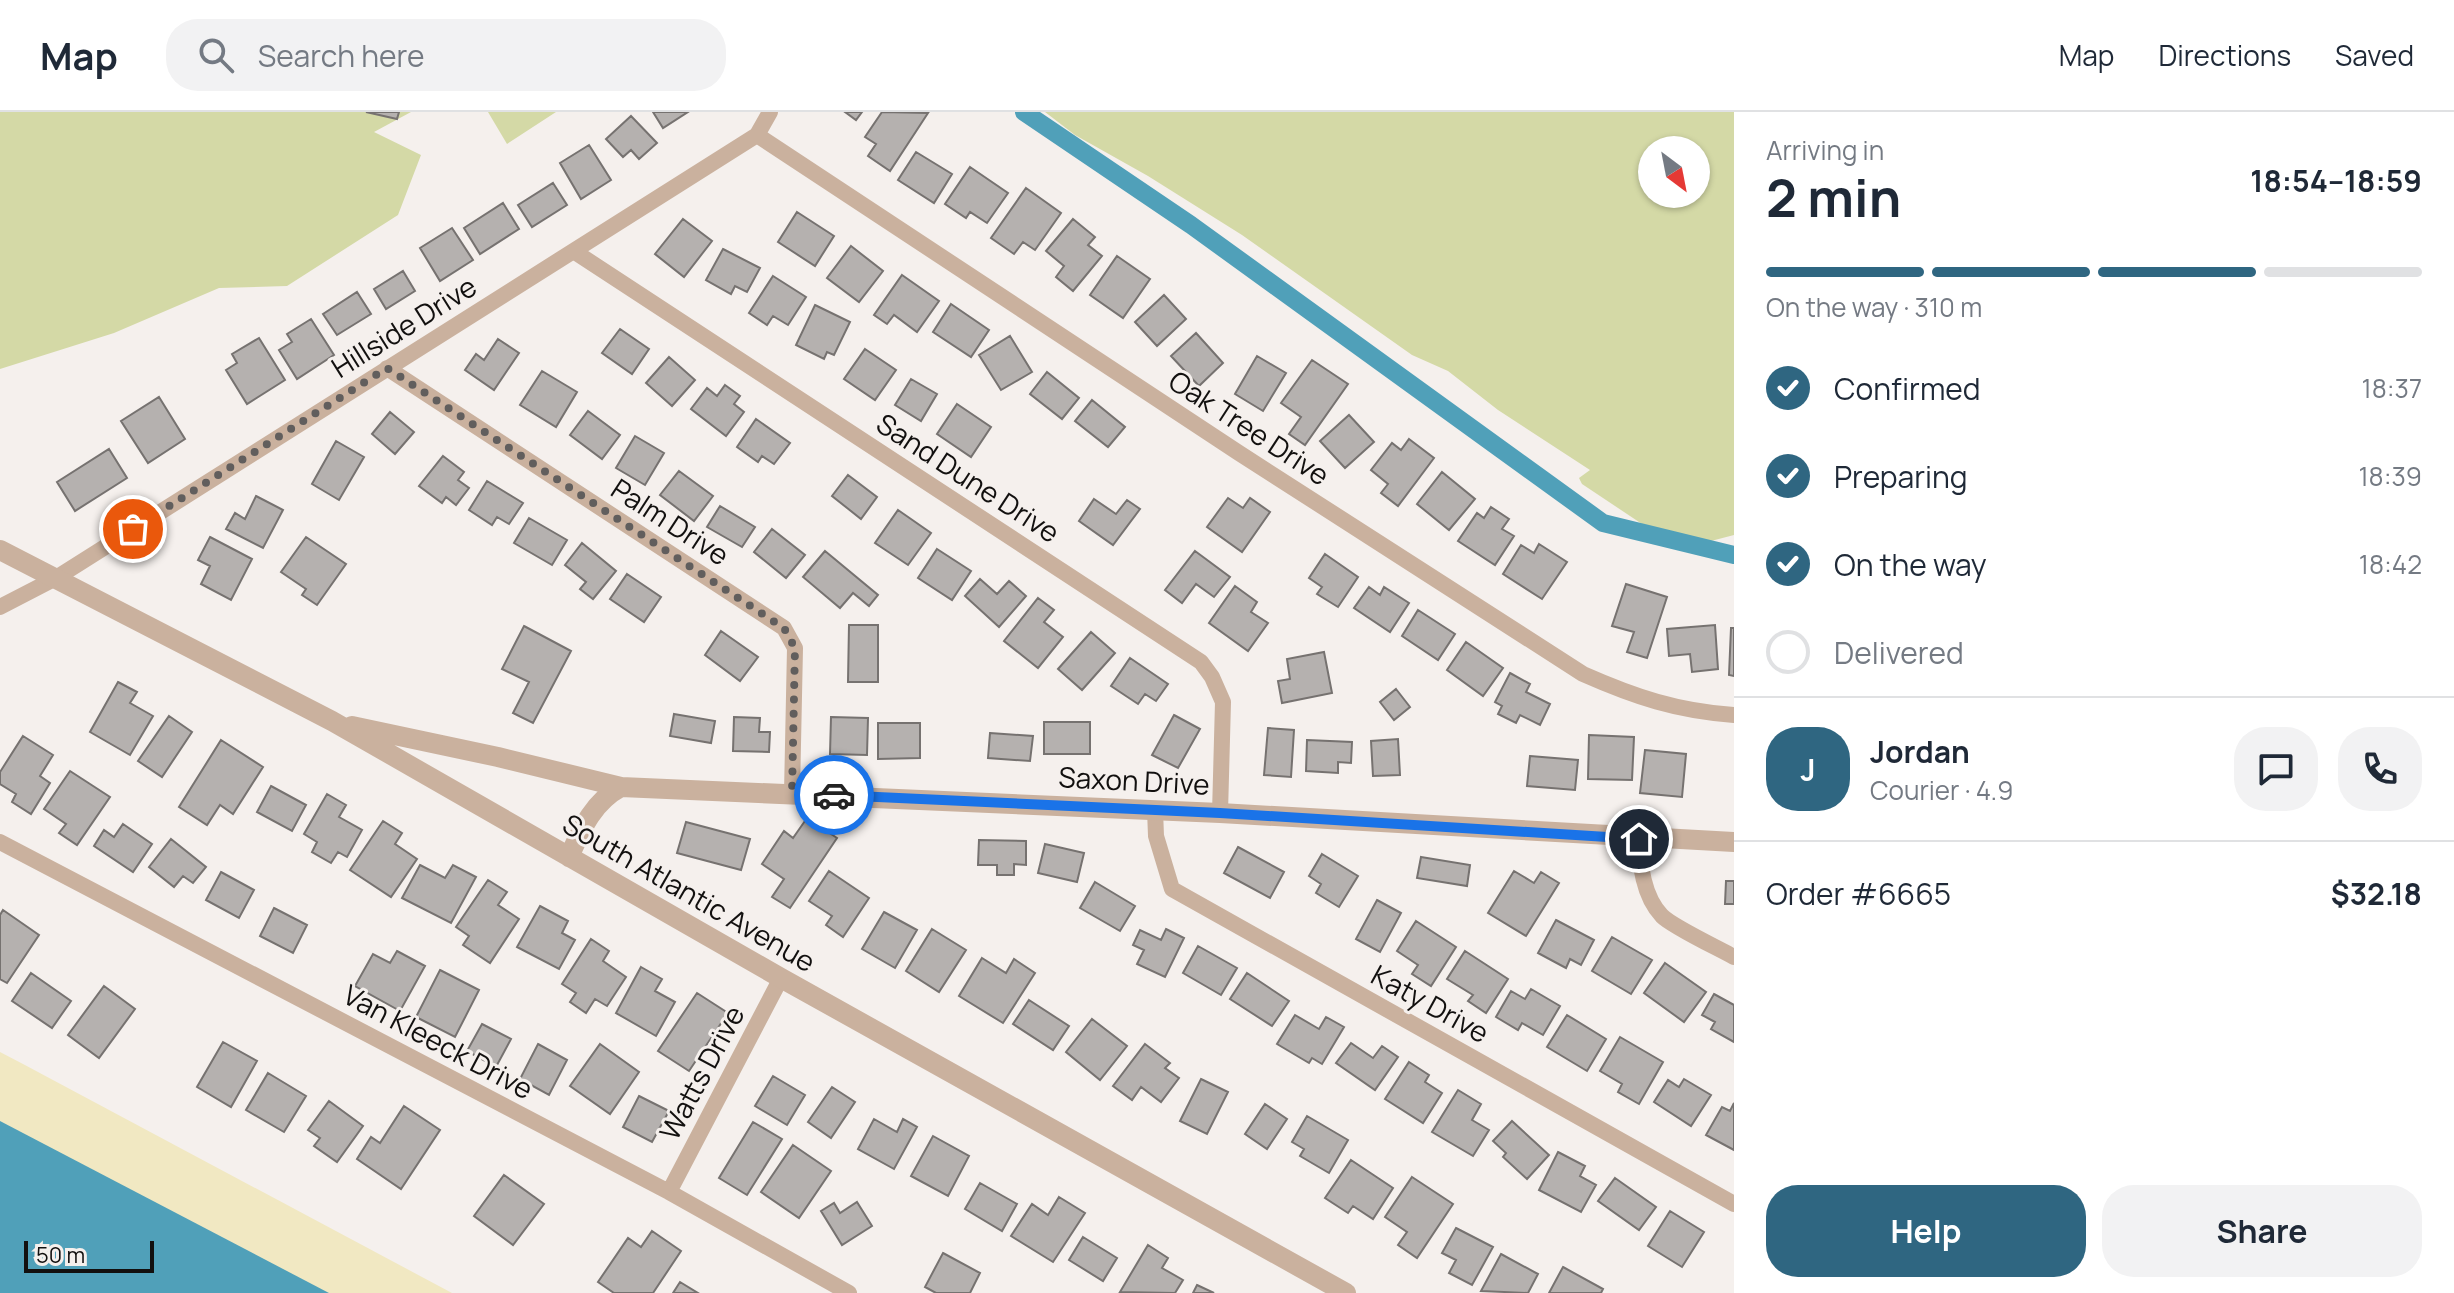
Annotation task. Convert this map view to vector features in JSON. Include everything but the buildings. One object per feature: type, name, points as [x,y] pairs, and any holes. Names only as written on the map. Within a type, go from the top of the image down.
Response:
[{"type":"street","name":"Hillside Drive","points":[[56,578],[757,135],[770,112]]},
{"type":"street","name":"Oak Tree Drive","points":[[757,135],[1265,470],[1583,674],[1635,697],[1699,712],[1734,715]]},
{"type":"street","name":"Sand Dune Drive","points":[[575,252],[1201,662],[1212,677],[1223,702],[1220,813]]},
{"type":"street","name":"Palm Drive","points":[[387,368],[784,628],[795,648],[792,793]]},
{"type":"street","name":"South Atlantic Avenue","points":[[0,550],[332,721],[781,978],[1346,1293]]},
{"type":"street","points":[[0,607],[56,578]]},
{"type":"street","name":"Saxon Drive","points":[[332,721],[621,787],[1220,813],[1734,842]]},
{"type":"street","points":[[569,857],[591,813],[605,795],[621,787]]},
{"type":"street","name":"Katy Drive","points":[[1155,810],[1156,836],[1172,889],[1734,1204]]},
{"type":"street","points":[[1639,839],[1640,865],[1648,893],[1663,917],[1734,957]]},
{"type":"street","name":"Van Kleeck Drive","points":[[0,842],[669,1192],[849,1293]]},
{"type":"street","name":"Watts Drive","points":[[669,1192],[781,978]]},
{"type":"green space","points":[[0,112],[411,112],[374,132],[421,155],[398,215],[287,286],[219,288],[114,333],[0,369]]},
{"type":"green space","points":[[488,112],[556,112],[507,144]]},
{"type":"green space","points":[[1045,112],[1734,112],[1734,535],[1711,541],[1642,524],[1582,484],[1579,478],[1590,470],[1498,410],[1448,371],[1412,355],[1242,235],[1075,135]]},
{"type":"sand","points":[[0,1052],[23,1064],[452,1293],[0,1293]]},
{"type":"water","points":[[0,1121],[329,1293],[0,1293]]},
{"type":"waterway","points":[[1024,112],[1191,225],[1603,523],[1734,555]]},
{"type":"way so far","points":[[133,529],[387,368],[784,628],[795,648],[792,793],[834,795]]},
{"type":"route","points":[[834,795],[1220,813],[1639,839]]}]
